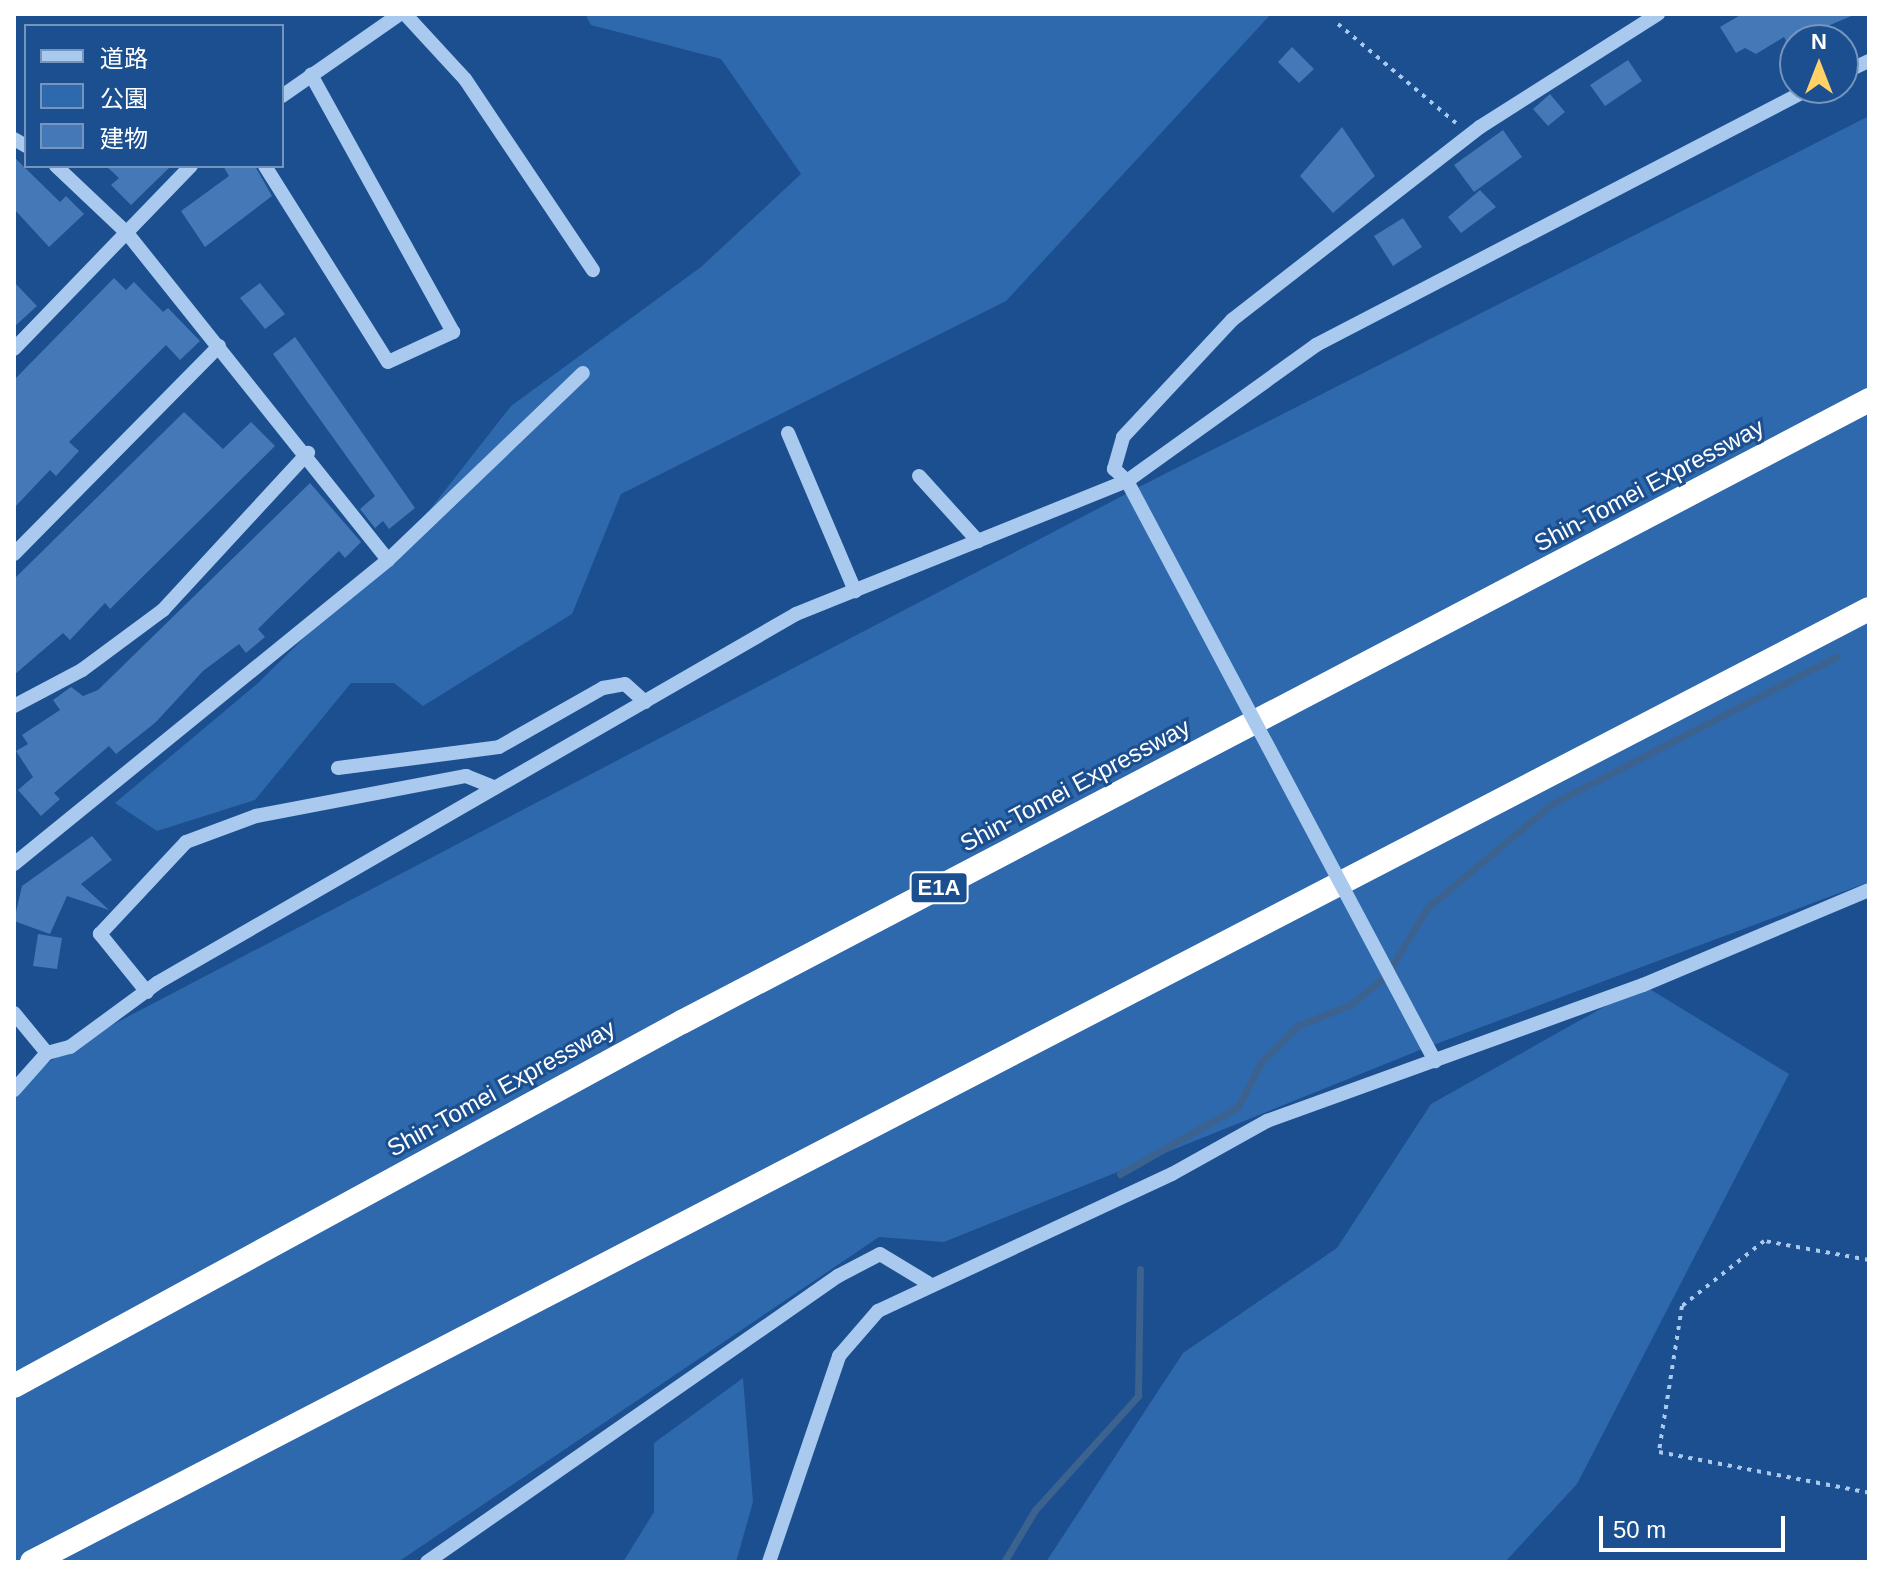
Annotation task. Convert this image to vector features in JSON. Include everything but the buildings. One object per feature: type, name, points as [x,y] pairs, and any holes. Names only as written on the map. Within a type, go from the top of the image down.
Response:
[{"type":"highway","name":"Shin-Tomei Expressway","points":[[14,1386],[682,1022],[1869,400]]},
{"type":"highway","points":[[32,1562],[1869,609]]},
{"type":"street","points":[[284,95],[402,14],[465,79],[593,270]]},
{"type":"street","points":[[1435,1061],[1127,481],[1114,469],[1123,437],[1232,320],[1470,135],[1658,14]]},
{"type":"street","points":[[266,168],[388,362],[453,332],[311,75]]},
{"type":"street","points":[[14,1090],[47,1053],[70,1047],[147,992],[796,614],[1127,481],[1316,345],[1780,104]]},
{"type":"street","points":[[58,168],[128,234],[308,453],[388,560]]},
{"type":"street","points":[[14,349],[189,168]]},
{"type":"street","points":[[14,554],[219,346]]},
{"type":"street","points":[[14,864],[388,560],[583,373]]},
{"type":"street","points":[[788,433],[855,591]]},
{"type":"street","points":[[14,706],[82,670],[163,610],[308,453]]},
{"type":"street","points":[[919,476],[978,541]]},
{"type":"street","points":[[338,768],[499,747],[603,688],[625,684],[645,702]]},
{"type":"street","points":[[147,992],[100,934],[186,842],[256,816],[466,776],[495,788]]},
{"type":"street","points":[[769,1562],[839,1356],[878,1311],[928,1283],[1172,1174],[1267,1121],[1643,985],[1869,890]]},
{"type":"street","points":[[14,1013],[47,1053]]},
{"type":"street","points":[[427,1562],[838,1276],[880,1254],[928,1283]]},
{"type":"path","points":[[1338,24],[1470,135]]},
{"type":"path","points":[[1869,1260],[1764,1241],[1682,1306],[1659,1452],[1869,1493]]},
{"type":"green space","points":[[585,14],[1271,14],[1006,301],[621,494],[572,614],[423,706],[394,683],[351,683],[255,800],[157,831],[115,803],[257,684],[414,530],[511,406],[701,267],[801,174],[721,59],[591,25]]},
{"type":"green space","points":[[1869,116],[1869,882],[1420,1050],[944,1242],[879,1237],[398,1562],[14,1562],[14,1087],[70,1047],[1145,484]]},
{"type":"green space","points":[[1643,985],[1789,1074],[1577,1484],[1505,1562],[1046,1562],[1183,1353],[1337,1248],[1431,1104]]},
{"type":"green space","points":[[743,1378],[753,1502],[736,1562],[623,1562],[654,1512],[654,1443]]},
{"type":"waterway","points":[[1120,1174],[1238,1107],[1261,1062],[1297,1026],[1350,1005],[1386,976],[1427,908],[1552,804],[1837,656]]},
{"type":"waterway","points":[[1004,1562],[1035,1510],[1138,1396],[1140,1269]]}]
